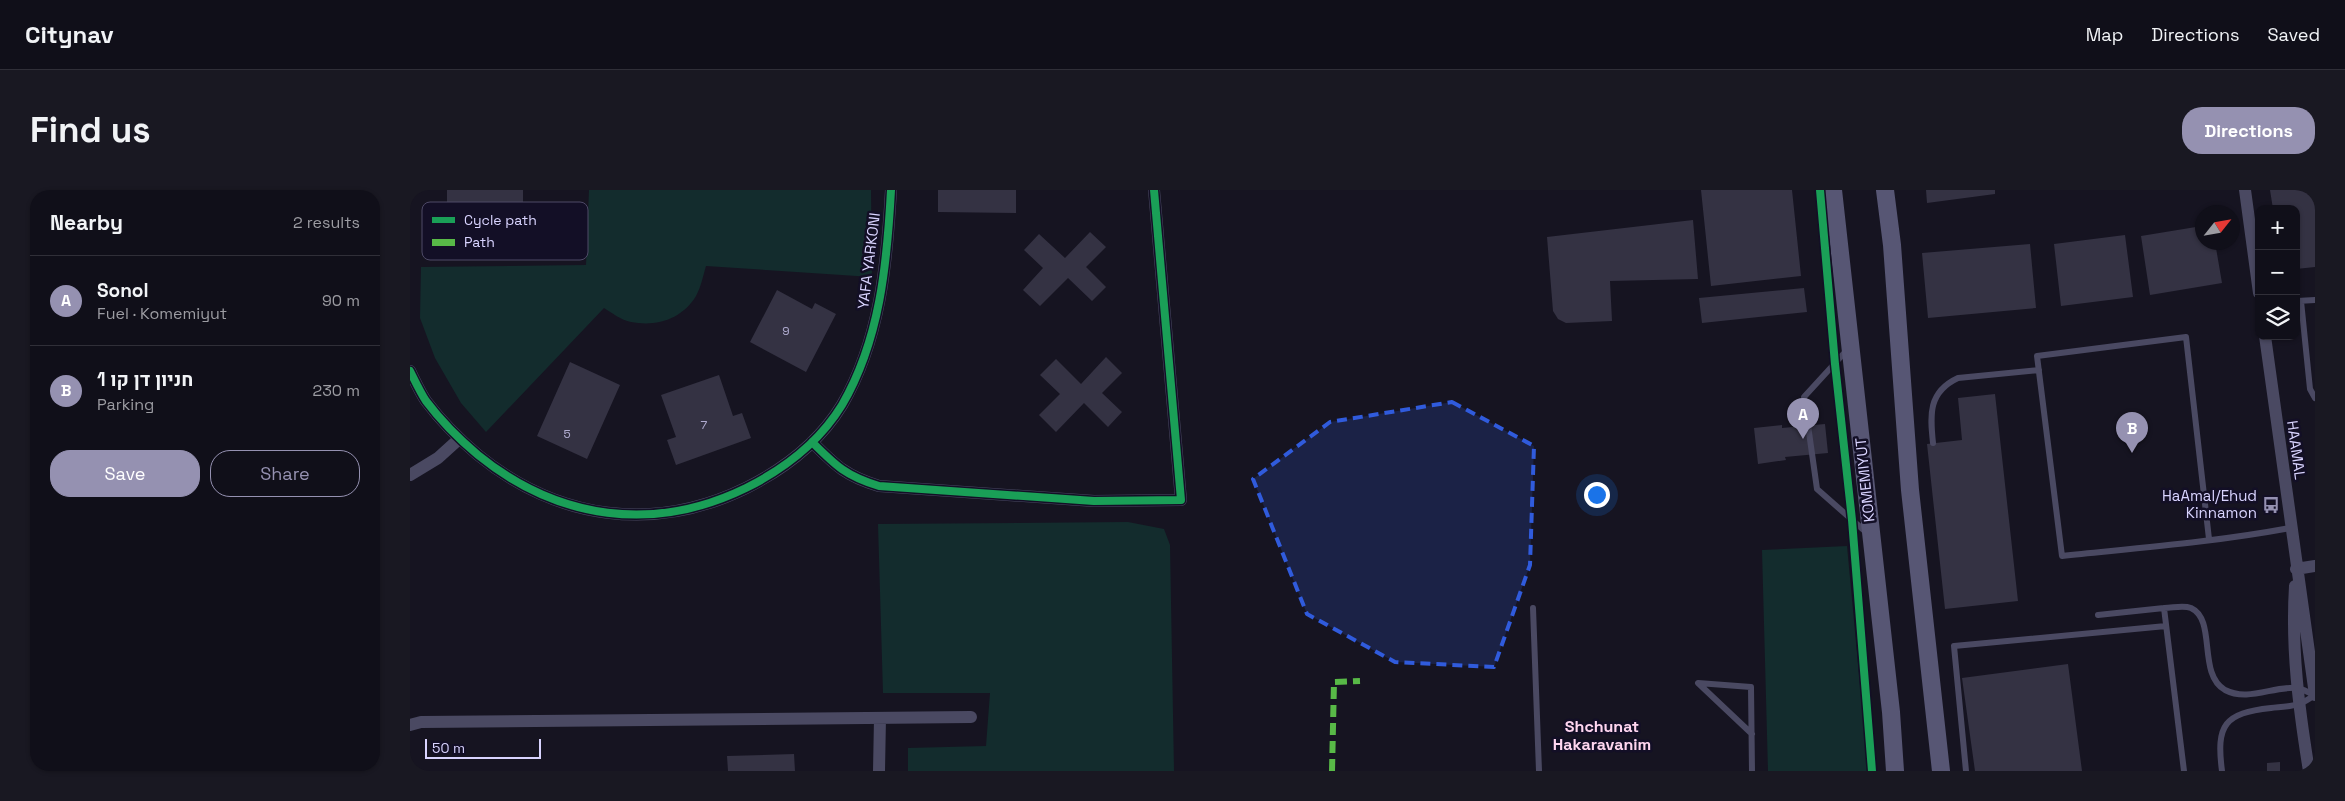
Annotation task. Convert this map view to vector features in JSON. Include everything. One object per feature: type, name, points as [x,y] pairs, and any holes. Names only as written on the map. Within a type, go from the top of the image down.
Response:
[{"type":"main road","name":"KOMEMIYUT","points":[[1833,190],[1896,771]]},
{"type":"main road","points":[[1886,190],[1892,245],[1910,490],[1941,771]]},
{"type":"street","name":"YAFA YARKONI","points":[[410,371],[426,401],[459,439],[502,474],[540,494],[582,510],[623,515],[663,513],[723,499],[773,474],[812,442],[841,406],[862,368],[880,303],[891,190]]},
{"type":"street","points":[[812,442],[834,464],[855,479],[879,486],[1094,501],[1181,500],[1154,190]]},
{"type":"street","points":[[2246,190],[2255,261]]},
{"type":"street","name":"HAAMAL","points":[[2266,340],[2290,528],[2306,623],[2315,695]]},
{"type":"street","points":[[410,475],[438,458],[459,439]]},
{"type":"street","points":[[2296,569],[2315,566]]},
{"type":"street","name":"HAAMAL","points":[[2296,569],[2292,623],[2298,704],[2309,771]]},
{"type":"street","points":[[879,771],[880,718]]},
{"type":"street","points":[[410,725],[421,722],[971,718]]},
{"type":"lane","points":[[2300,301],[2315,300]]},
{"type":"lane","points":[[2300,316],[2310,389],[2315,398]]},
{"type":"lane","points":[[2209,539],[2186,337],[2037,356],[2062,556],[2209,539],[2290,528]]},
{"type":"lane","points":[[1850,348],[1804,397],[1817,490],[1871,537]]},
{"type":"lane","points":[[1932,443],[1931,418],[1934,398],[1946,383],[1958,378],[2038,370]]},
{"type":"lane","points":[[2098,615],[2184,606],[2193,609],[2200,618],[2204,629],[2214,680],[2224,689],[2236,694],[2251,694],[2297,688],[2315,695]]},
{"type":"lane","points":[[1533,608],[1539,771]]},
{"type":"lane","points":[[2164,608],[2184,771]]},
{"type":"lane","points":[[1966,771],[1954,646],[2166,626]]},
{"type":"lane","points":[[1752,734],[1698,683],[1751,686],[1752,734],[1752,771]]},
{"type":"lane","points":[[2222,771],[2219,746],[2221,734],[2228,722],[2247,711],[2298,704],[2315,695]]},
{"type":"highlighted area","points":[[1452,402],[1534,446],[1530,565],[1494,667],[1395,662],[1307,614],[1253,479],[1330,422]]},
{"type":"green space","points":[[589,190],[871,190],[872,277],[706,266],[696,296],[684,310],[668,320],[650,323],[631,322],[620,318],[604,308],[486,432],[461,403],[435,358],[420,318],[421,267],[586,265],[586,260],[588,260]]},
{"type":"green space","points":[[1128,522],[1164,529],[1170,545],[1174,771],[908,771],[908,748],[986,746],[990,693],[883,693],[878,524]]},
{"type":"green space","points":[[1847,546],[1868,771],[1768,771],[1762,550]]},
{"type":"building","points":[[447,190],[523,190],[523,202],[447,202]]},
{"type":"building","points":[[938,190],[1016,190],[1016,213],[938,212]]},
{"type":"building","points":[[1701,190],[1792,190],[1801,276],[1711,286]]},
{"type":"building","points":[[1926,190],[1995,190],[1995,194],[1927,203]]},
{"type":"building","points":[[2270,190],[2315,190],[2315,267],[2300,269],[2300,205],[2272,205]]},
{"type":"building","points":[[1693,220],[1698,279],[1610,281],[1612,321],[1566,323],[1558,319],[1553,311],[1547,237]]},
{"type":"building","points":[[2195,227],[2195,250],[2216,250],[2222,283],[2150,295],[2141,236]]},
{"type":"building","points":[[1090,232],[1106,247],[1086,267],[1106,287],[1092,301],[1068,278],[1040,306],[1023,290],[1043,268],[1024,250],[1039,234],[1065,258]]},
{"type":"building","points":[[2125,235],[2133,297],[2061,306],[2054,244]]},
{"type":"building","points":[[2030,244],[2036,308],[1928,318],[1922,253]]},
{"type":"building","points":[[1804,288],[1807,312],[1702,323],[1699,298]]},
{"type":"building","points":[[777,290],[812,309],[815,303],[836,314],[806,372],[750,342]]},
{"type":"building","points":[[1106,357],[1122,373],[1102,393],[1122,412],[1108,427],[1084,403],[1056,432],[1039,415],[1060,394],[1040,375],[1056,359],[1081,384]]},
{"type":"building","points":[[570,362],[620,385],[587,459],[537,436]]},
{"type":"building","points":[[719,375],[733,416],[742,413],[751,438],[676,465],[667,440],[676,437],[661,395]]},
{"type":"building","points":[[1995,394],[2018,601],[1945,609],[1927,444],[1962,440],[1958,398]]},
{"type":"building","points":[[1825,424],[1828,453],[1785,457],[1786,460],[1758,464],[1754,428],[1782,425],[1782,428]]},
{"type":"building","points":[[2068,664],[2082,771],[1975,771],[1962,678]]},
{"type":"building","points":[[794,754],[795,771],[728,771],[727,756]]},
{"type":"building","points":[[2280,762],[2280,771],[2267,771],[2267,763]]},
{"type":"marked path","points":[[1332,771],[1334,682],[1360,681]]},
{"type":"cycle path","points":[[410,371],[426,401],[464,443],[509,477],[541,494],[574,506],[608,513],[642,514],[677,511],[711,502],[746,488],[787,463],[812,442],[842,405],[855,380],[873,328],[884,273],[891,190]]},
{"type":"cycle path","points":[[812,442],[842,469],[879,486],[1094,501],[1181,500],[1154,190]]},
{"type":"cycle path","points":[[1820,190],[1835,364],[1852,520],[1872,771]]},
{"type":"place","name":"Sonol","points":[[1803,439]]},
{"type":"place","name":"חניון דן קו 1","points":[[2132,453]]},
{"type":"place","name":"HaAmal/Ehud Kinnamon","points":[[2271,505]]},
{"type":"district","name":"Shchunat Hakaravanim","points":[[1602,735]]}]
